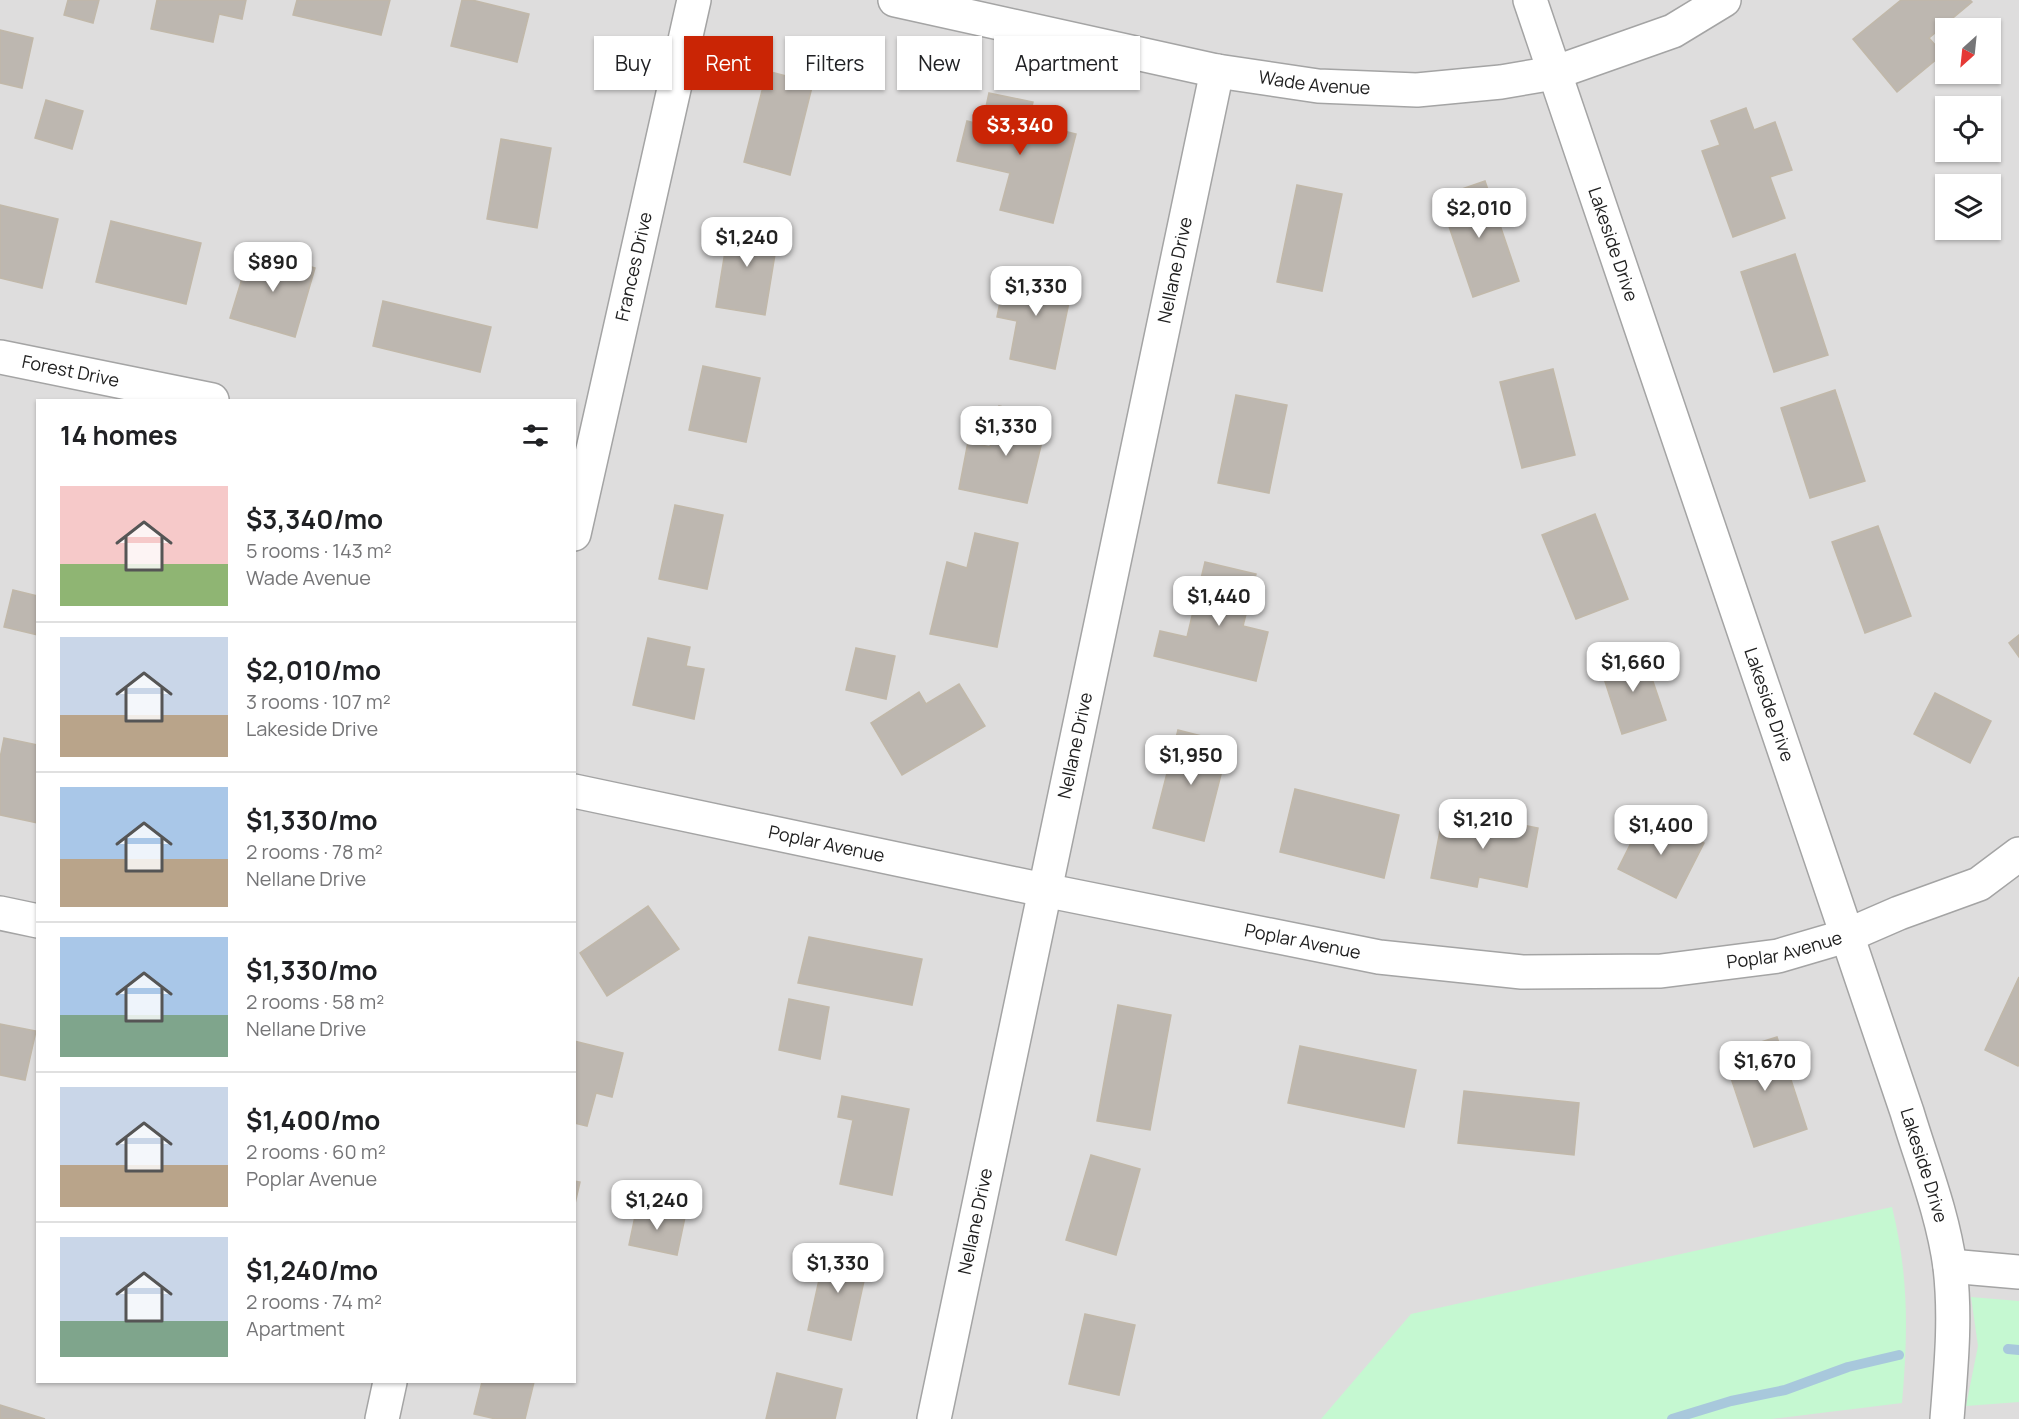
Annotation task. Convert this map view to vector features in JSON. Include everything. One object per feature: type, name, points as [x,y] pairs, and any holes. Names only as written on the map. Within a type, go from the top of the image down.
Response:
[{"type":"street","name":"Frances Drive","points":[[576,518],[581,477],[694,0]]},
{"type":"street","name":"Wade Avenue","points":[[895,0],[1217,71],[1318,86],[1417,90],[1501,82],[1554,73],[1673,31],[1724,0]]},
{"type":"street","name":"Lakeside Drive","points":[[1530,0],[1907,1112],[1938,1214],[1950,1266],[1954,1326],[1947,1419]]},
{"type":"street","name":"Nellane Drive","points":[[934,1419],[1217,71]]},
{"type":"street","name":"Forest Drive","points":[[0,357],[207,399]]},
{"type":"street","name":"Poplar Avenue","points":[[576,791],[1044,890],[1378,957],[1522,972],[1661,971],[1778,956],[1846,936],[1899,913],[1979,884],[2019,854]]},
{"type":"street","points":[[0,913],[36,921]]},
{"type":"street","points":[[1950,1266],[2019,1272]]},
{"type":"street","points":[[382,1419],[390,1383]]},
{"type":"shaded area","points":[[0,0],[2019,0],[2019,1419],[0,1419]]},
{"type":"green space","points":[[1892,1207],[1902,1257],[1906,1305],[1902,1403],[1771,1419],[1321,1419],[1411,1314]]},
{"type":"green space","points":[[1971,1297],[2019,1301],[2019,1402],[1966,1406],[1978,1346]]},
{"type":"building","points":[[68,0],[99,0],[93,23],[64,15]]},
{"type":"building","points":[[157,0],[246,0],[242,19],[219,14],[213,42],[151,29]]},
{"type":"building","points":[[297,0],[390,0],[381,35],[293,15]]},
{"type":"building","points":[[462,0],[472,0],[529,14],[517,62],[451,46]]},
{"type":"building","points":[[1901,0],[1970,0],[1972,2],[1953,18],[1935,18],[1935,33],[1929,38],[1935,45],[1935,61],[1897,92],[1853,39]]},
{"type":"building","points":[[0,30],[33,38],[22,88],[0,83]]},
{"type":"building","points":[[773,73],[785,76],[785,90],[811,90],[790,175],[744,162],[762,90],[773,90]]},
{"type":"building","points":[[989,93],[1033,102],[1028,122],[1076,134],[1053,223],[1000,210],[1010,173],[957,161],[967,121],[982,125]]},
{"type":"building","points":[[46,100],[83,111],[72,149],[35,138]]},
{"type":"building","points":[[1746,108],[1754,130],[1775,122],[1792,170],[1770,177],[1785,218],[1733,237],[1702,151],[1720,145],[1711,121]]},
{"type":"building","points":[[501,139],[551,148],[537,228],[487,219]]},
{"type":"building","points":[[1485,181],[1519,281],[1473,297],[1439,197]]},
{"type":"building","points":[[1297,185],[1342,194],[1322,291],[1277,282]]},
{"type":"building","points":[[0,205],[58,219],[42,288],[0,278]]},
{"type":"building","points":[[111,221],[201,243],[186,304],[96,282]]},
{"type":"building","points":[[730,221],[779,230],[765,315],[716,307]]},
{"type":"building","points":[[251,249],[315,268],[295,337],[230,318]]},
{"type":"building","points":[[1795,254],[1828,355],[1774,372],[1741,272]]},
{"type":"building","points":[[1016,273],[1073,283],[1055,369],[1010,359],[1017,321],[997,317],[1004,282],[1015,283]]},
{"type":"building","points":[[383,301],[491,327],[480,372],[373,346]]},
{"type":"building","points":[[703,366],[760,378],[746,442],[689,430]]},
{"type":"building","points":[[1553,369],[1575,455],[1522,468],[1500,382]]},
{"type":"building","points":[[1835,390],[1865,481],[1810,498],[1781,408]]},
{"type":"building","points":[[1236,395],[1287,405],[1269,493],[1218,483]]},
{"type":"building","points":[[999,406],[1048,417],[1027,503],[959,489],[968,442],[990,447]]},
{"type":"building","points":[[675,505],[723,515],[707,589],[659,579]]},
{"type":"building","points":[[1595,514],[1628,599],[1576,619],[1542,535]]},
{"type":"building","points":[[1878,526],[1911,616],[1865,633],[1832,542]]},
{"type":"building","points":[[975,533],[1018,543],[997,647],[930,634],[947,562],[967,568]]},
{"type":"building","points":[[1205,562],[1256,574],[1243,626],[1268,632],[1256,681],[1154,656],[1160,631],[1187,637]]},
{"type":"building","points":[[13,590],[36,596],[36,635],[4,627]]},
{"type":"building","points":[[2019,635],[2019,657],[2009,643]]},
{"type":"building","points":[[648,638],[690,647],[686,666],[704,669],[694,719],[633,705]]},
{"type":"building","points":[[856,648],[895,656],[886,699],[846,690]]},
{"type":"building","points":[[1643,652],[1666,720],[1622,734],[1600,666]]},
{"type":"building","points":[[959,684],[985,726],[902,775],[871,723],[919,692],[926,704]]},
{"type":"building","points":[[1935,693],[1991,721],[1970,763],[1914,734]]},
{"type":"building","points":[[1178,730],[1229,743],[1204,841],[1153,828]]},
{"type":"building","points":[[4,738],[36,745],[36,823],[0,815],[0,758]]},
{"type":"building","points":[[1295,789],[1399,815],[1384,878],[1280,852]]},
{"type":"building","points":[[1444,810],[1538,828],[1527,887],[1479,877],[1477,887],[1431,878]]},
{"type":"building","points":[[1646,813],[1704,843],[1676,898],[1618,869]]},
{"type":"building","points":[[648,906],[679,949],[607,996],[580,953]]},
{"type":"building","points":[[809,937],[922,959],[912,1005],[798,983]]},
{"type":"building","points":[[2019,977],[2019,1064],[2018,1066],[1985,1050]]},
{"type":"building","points":[[789,999],[829,1007],[820,1059],[779,1050]]},
{"type":"building","points":[[1118,1005],[1171,1015],[1150,1130],[1097,1121]]},
{"type":"building","points":[[0,1024],[36,1031],[25,1080],[0,1075]]},
{"type":"building","points":[[1777,1037],[1807,1129],[1754,1147],[1723,1054]]},
{"type":"building","points":[[576,1041],[623,1053],[612,1097],[596,1093],[587,1126],[576,1123]]},
{"type":"building","points":[[1300,1046],[1416,1070],[1404,1127],[1288,1103]]},
{"type":"building","points":[[1464,1091],[1579,1103],[1574,1155],[1458,1143]]},
{"type":"building","points":[[842,1096],[909,1109],[892,1195],[840,1184],[853,1120],[838,1117]]},
{"type":"building","points":[[1091,1155],[1140,1169],[1116,1255],[1066,1240]]},
{"type":"building","points":[[576,1181],[580,1182],[576,1199]]},
{"type":"building","points":[[637,1207],[685,1217],[677,1255],[629,1245]]},
{"type":"building","points":[[826,1248],[869,1258],[851,1340],[808,1330]]},
{"type":"building","points":[[1085,1314],[1135,1325],[1119,1395],[1069,1384]]},
{"type":"building","points":[[777,1373],[842,1389],[835,1419],[766,1419]]},
{"type":"building","points":[[482,1383],[534,1383],[525,1419],[496,1419],[474,1414]]},
{"type":"building","points":[[0,1405],[45,1419],[0,1419]]},
{"type":"waterway","points":[[2008,1349],[2019,1350]]},
{"type":"waterway","points":[[1672,1419],[1731,1401],[1785,1390],[1848,1367],[1899,1355]]}]
